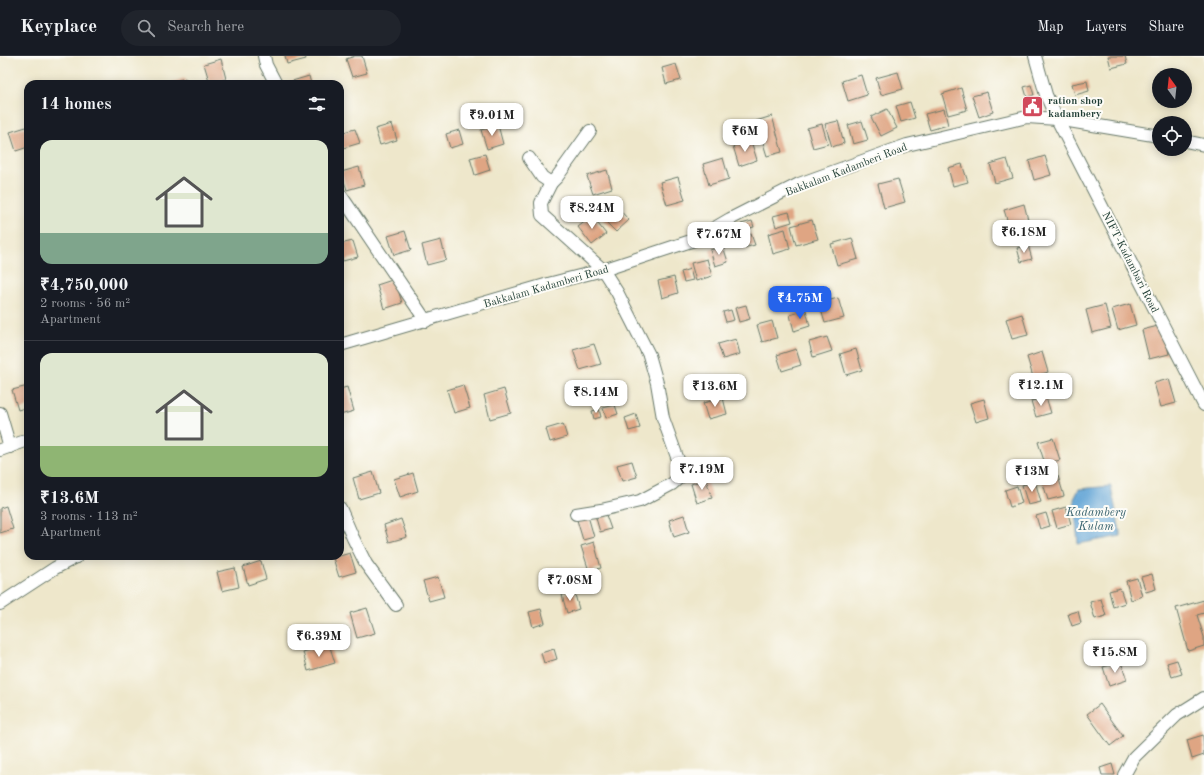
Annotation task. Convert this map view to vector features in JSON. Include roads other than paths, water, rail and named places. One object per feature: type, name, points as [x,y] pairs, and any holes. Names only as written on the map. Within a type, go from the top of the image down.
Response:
[{"type":"street","points":[[264,56],[266,65],[274,80]]},
{"type":"street","name":"NIFT-Kadambari Road","points":[[1034,56],[1046,95],[1057,119],[1204,405]]},
{"type":"street","name":"Bakkalam Kadamberi Road","points":[[344,344],[552,283],[603,270],[694,240],[730,219],[799,184],[907,145],[1027,117],[1057,119],[1152,135]]},
{"type":"street","points":[[576,514],[640,501],[672,484],[682,475],[681,468],[663,418],[657,383],[649,355],[620,298],[603,270],[542,215],[541,203],[551,184],[590,131]]},
{"type":"street","points":[[1192,142],[1204,145]]},
{"type":"street","points":[[529,158],[542,177],[551,184]]},
{"type":"street","points":[[344,200],[426,321]]},
{"type":"street","points":[[0,413],[5,449],[24,442]]},
{"type":"street","points":[[344,517],[366,564],[396,605]]},
{"type":"street","points":[[0,604],[55,568],[70,560]]},
{"type":"street","points":[[1124,775],[1134,757],[1178,715],[1204,698]]},
{"type":"water","name":"Kadambery Kulam","points":[[1111,486],[1121,536],[1078,544],[1074,499],[1079,489]]},
{"type":"place","name":"ration shop kadambery","points":[[1032,106]]}]
